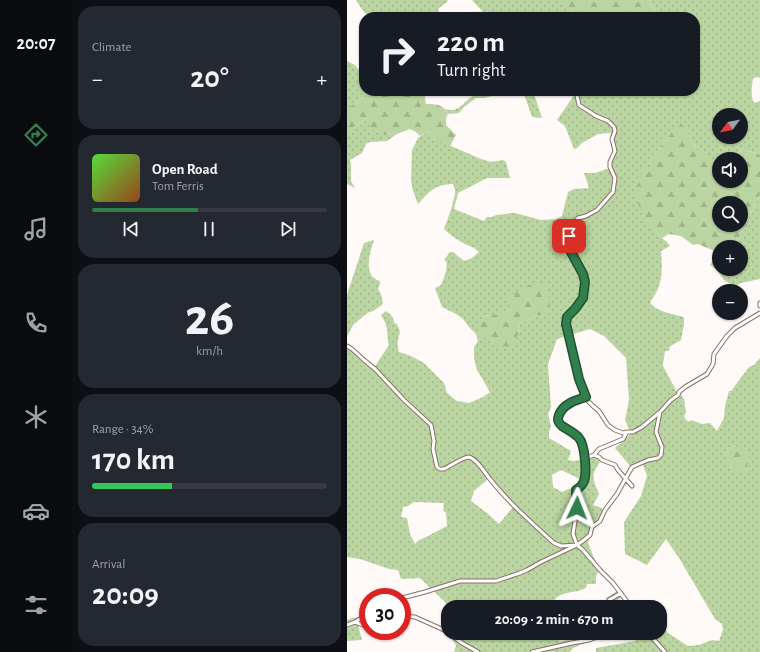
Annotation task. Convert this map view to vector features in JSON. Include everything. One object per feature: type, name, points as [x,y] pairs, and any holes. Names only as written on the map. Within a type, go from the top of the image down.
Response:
[{"type":"street","points":[[577,96],[579,105],[596,116],[608,121],[614,127],[615,131],[612,139],[615,151],[610,162],[615,178],[613,192],[597,210],[575,220],[569,236],[571,252],[583,274],[585,282],[583,298],[567,317],[566,324],[579,379],[587,400],[599,411],[608,425],[615,430],[623,432],[638,430],[660,412],[685,387],[707,374],[713,364],[714,354],[727,336],[735,328],[760,313]]},
{"type":"street","points":[[347,346],[375,369],[404,400],[431,425],[434,441],[433,449],[437,467],[444,469],[466,457],[472,458],[513,504],[554,543],[561,546],[577,545]]},
{"type":"street","points":[[586,397],[566,406],[561,410],[557,418],[558,422],[562,426],[573,432],[581,440],[585,458],[584,482],[576,490],[577,508],[573,534],[577,545],[586,553],[599,570],[613,582],[626,600]]},
{"type":"street","points":[[411,596],[460,581],[496,580],[520,573],[577,545],[589,535],[593,527],[600,521],[605,510],[626,480],[631,469],[648,460],[658,458],[661,455],[662,447],[656,432],[660,412]]},
{"type":"street","points":[[585,458],[594,455],[599,449],[623,438],[627,432]]},
{"type":"street","points":[[594,455],[615,465],[632,486]]},
{"type":"street","points":[[609,600],[621,593]]},
{"type":"street","points":[[411,617],[415,617],[444,630],[478,652]]},
{"type":"street","points":[[347,625],[359,620]]},
{"type":"street","points":[[355,622],[359,624]]},
{"type":"street","points":[[532,652],[587,640]]},
{"type":"street","points":[[654,640],[665,652]]},
{"type":"green space","points":[[356,0],[448,1],[438,9],[439,12],[364,12]]},
{"type":"green space","points":[[472,0],[561,0],[572,9],[572,12],[482,12]]},
{"type":"green space","points":[[650,0],[760,0],[760,78],[753,78],[752,97],[754,103],[760,101],[760,155],[743,149],[739,152],[712,152],[712,161],[697,151],[689,134],[671,133],[649,162],[657,170],[643,215],[670,246],[661,251],[661,279],[658,289],[650,303],[661,311],[684,317],[681,340],[669,347],[670,350],[665,351],[663,366],[677,392],[681,393],[684,399],[686,413],[684,416],[685,419],[689,422],[691,420],[702,424],[710,423],[717,431],[724,418],[725,406],[729,391],[731,391],[749,367],[754,365],[760,358],[760,652],[596,652],[596,648],[636,640],[667,640],[667,632],[688,646],[699,645],[712,640],[719,641],[723,630],[722,624],[715,619],[666,539],[647,565],[625,554],[624,522],[641,496],[647,476],[643,465],[631,467],[615,448],[631,434],[625,420],[629,400],[626,358],[604,336],[590,329],[557,339],[548,364],[551,407],[548,414],[551,426],[549,438],[571,451],[568,460],[574,461],[583,459],[584,472],[582,480],[561,470],[552,475],[553,487],[562,492],[585,482],[587,460],[595,457],[600,462],[593,478],[599,494],[593,505],[602,508],[603,518],[600,523],[593,528],[588,543],[594,558],[601,569],[619,589],[621,598],[618,600],[606,600],[606,598],[617,591],[599,571],[596,576],[596,584],[587,584],[586,588],[582,590],[567,593],[559,596],[555,600],[443,600],[420,578],[401,579],[398,570],[389,569],[360,559],[347,557],[347,343],[376,366],[389,345],[386,327],[381,315],[386,311],[393,319],[394,323],[397,324],[400,333],[398,343],[399,352],[424,363],[444,383],[447,393],[457,401],[469,403],[490,392],[477,370],[474,359],[474,347],[478,341],[476,334],[463,319],[442,307],[435,288],[441,285],[446,267],[446,261],[444,260],[450,252],[453,252],[464,261],[472,258],[479,252],[456,239],[444,229],[455,194],[453,184],[437,187],[418,204],[411,181],[412,150],[418,138],[429,131],[433,134],[435,139],[481,159],[491,162],[503,160],[506,162],[510,178],[487,178],[458,193],[454,209],[484,221],[487,217],[510,213],[541,220],[556,219],[562,216],[568,192],[574,189],[589,188],[584,173],[595,173],[610,168],[609,163],[613,151],[610,142],[611,133],[598,134],[574,149],[565,126],[557,120],[574,96],[700,96],[700,12],[656,12]],"holes":[[[511,309],[537,315],[520,323],[518,334],[494,346],[483,316],[501,314]],[[735,446],[749,458],[746,472],[731,468],[724,453]],[[488,479],[513,507],[499,524],[471,501],[474,491]],[[414,502],[444,503],[443,510],[446,513],[447,526],[419,540],[415,544],[410,534],[407,518],[401,517],[403,507]]]},
{"type":"green space","points":[[650,0],[656,12],[572,12],[572,9],[560,1]]},
{"type":"green space","points":[[347,61],[359,69],[359,96],[365,96],[354,105],[347,106]]},
{"type":"green space","points":[[365,96],[425,96],[426,104],[439,105],[444,108],[448,114],[446,118],[446,125],[456,135],[450,146],[435,139],[433,134],[429,131],[420,136],[410,129],[397,134],[386,135],[370,129],[368,118],[347,133],[347,106],[354,105]]},
{"type":"green space","points":[[473,96],[492,96],[476,98],[459,113],[448,114],[445,109],[453,110]]},
{"type":"green space","points":[[525,96],[535,96],[542,118],[532,117]]},
{"type":"green space","points":[[368,118],[386,135],[397,134],[387,141],[370,142],[366,144],[362,153],[350,160],[351,181],[355,188],[347,184],[347,133]]},
{"type":"green space","points":[[681,123],[689,134],[697,151],[712,160],[712,188],[748,188],[748,152],[739,152],[743,149],[760,155],[760,194],[748,222],[748,196],[712,196],[712,232],[742,232],[739,239],[712,240],[712,250],[698,244],[693,245],[681,236],[669,234],[662,238],[643,215],[635,197],[642,168],[656,170],[649,162],[671,133]]},
{"type":"green space","points":[[760,194],[760,279],[739,284],[730,284],[721,276],[748,276],[748,240],[737,240],[742,232],[748,232],[749,217]]},
{"type":"green space","points":[[374,240],[369,257],[369,269],[374,278],[380,281],[378,289],[381,294],[383,304],[367,313],[353,325],[347,337],[347,295],[364,243]]},
{"type":"green space","points":[[545,284],[550,300],[548,315],[537,315],[520,323],[518,334],[511,346],[494,346],[492,339],[480,337],[478,331],[483,316],[501,314],[511,309],[507,297],[529,285]]},
{"type":"green space","points":[[735,446],[745,452],[749,458],[746,472],[738,472],[733,470],[724,453]]},
{"type":"green space","points":[[356,617],[359,628],[359,640],[362,640],[347,641],[347,620]]},
{"type":"green space","points":[[453,640],[588,640],[585,643],[573,648],[570,652],[454,652],[456,645]]},
{"type":"route","points":[[569,236],[571,252],[583,274],[585,282],[583,298],[567,317],[566,324],[579,379],[586,397],[566,406],[561,410],[557,418],[558,422],[562,426],[573,432],[581,440],[583,449],[585,476],[584,482],[576,490],[577,508]]}]
